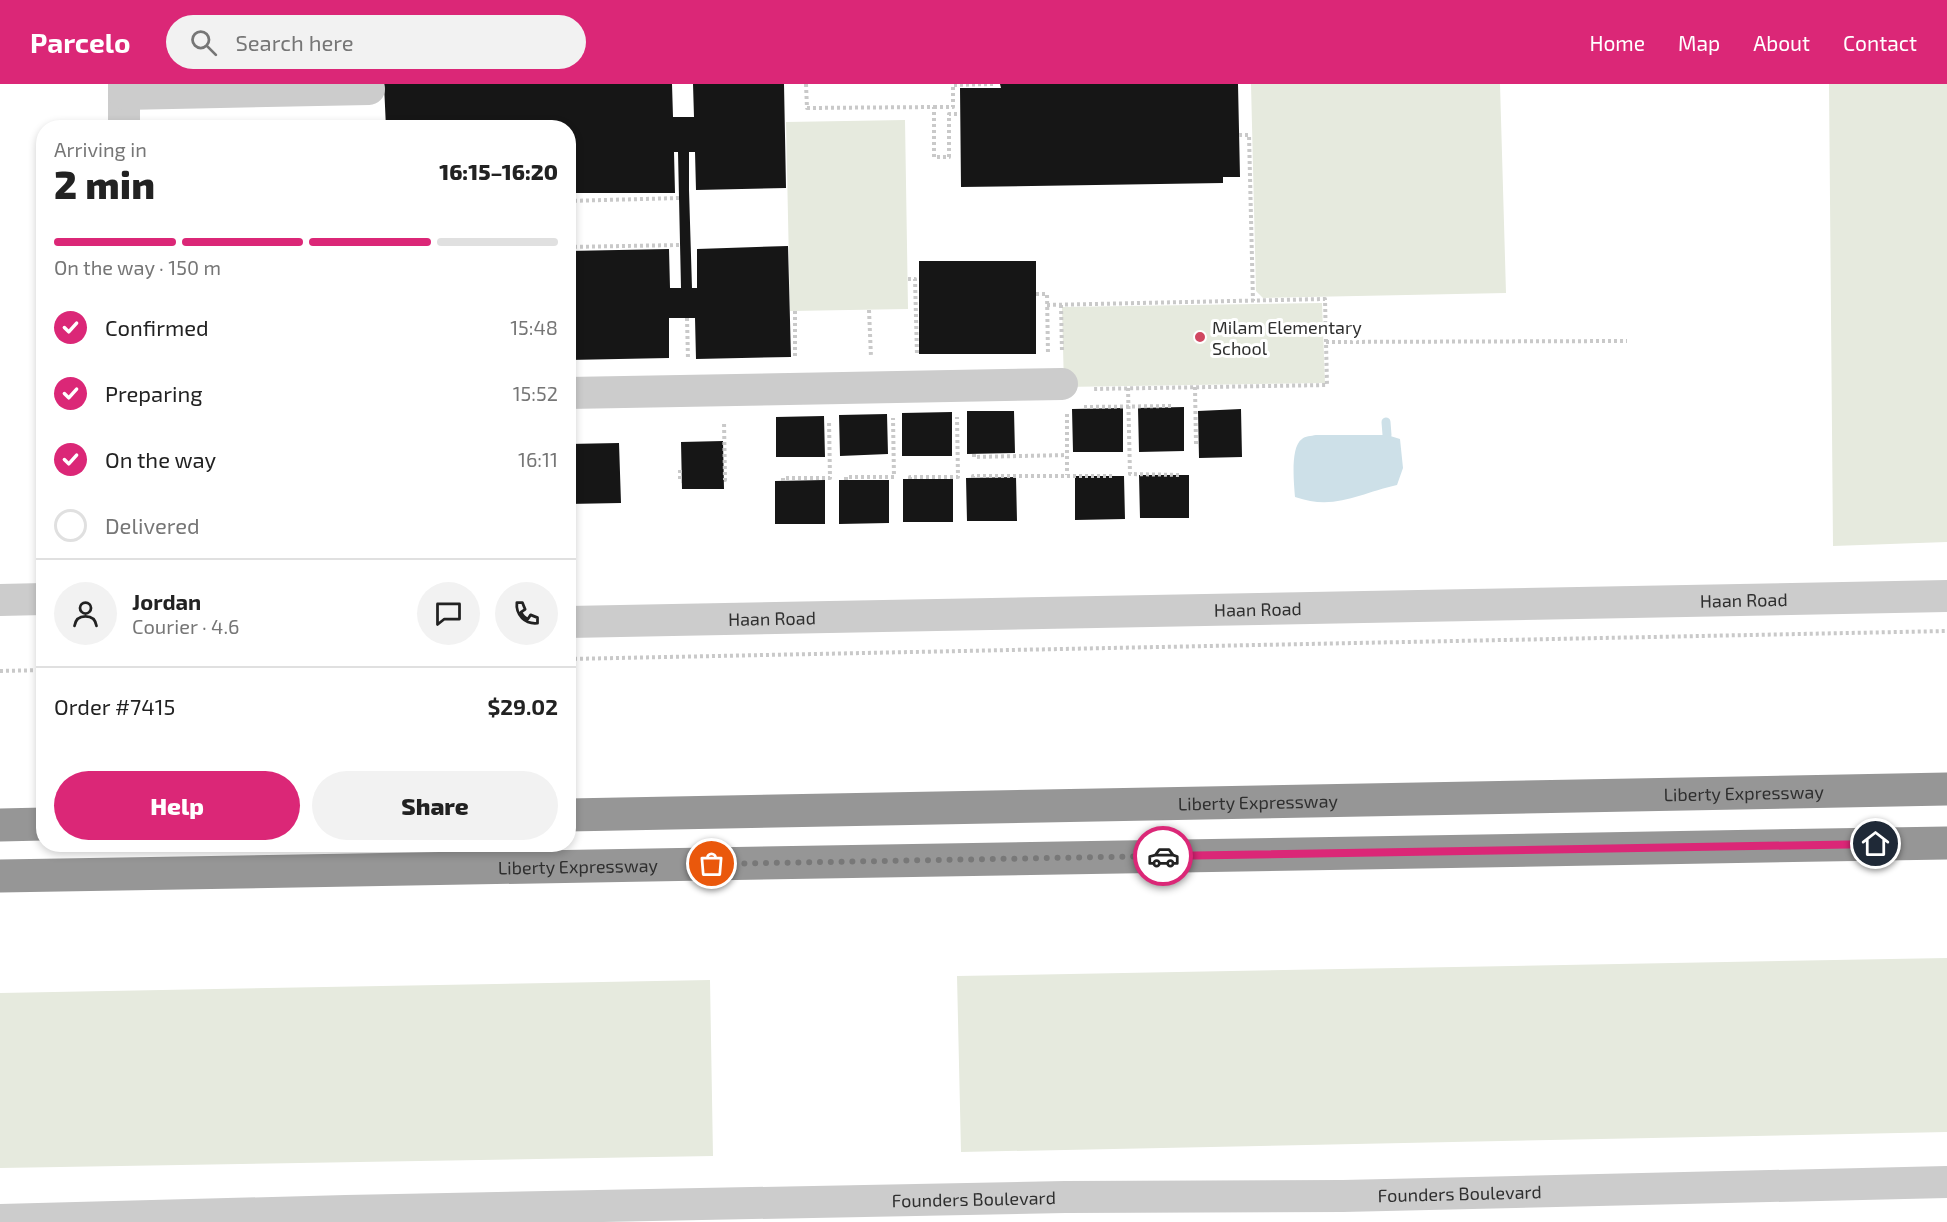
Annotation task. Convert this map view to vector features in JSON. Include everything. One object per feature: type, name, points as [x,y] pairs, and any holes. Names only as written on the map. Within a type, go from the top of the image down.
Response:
[{"type":"highway","name":"Liberty Expressway","points":[[576,815],[1947,789]]},
{"type":"highway","points":[[0,825],[36,824]]},
{"type":"highway","name":"Liberty Expressway","points":[[0,876],[1947,843]]},
{"type":"street","points":[[124,120],[124,89],[369,89],[369,84]]},
{"type":"street","points":[[576,393],[1064,385]]},
{"type":"street","name":"Haan Road","points":[[576,622],[1947,596]]},
{"type":"street","points":[[0,600],[36,599]]},
{"type":"street","name":"Founders Boulevard","points":[[0,1220],[1065,1197],[1148,1209],[1342,1196],[1947,1182]]},
{"type":"path","points":[[806,84],[807,108],[953,107],[953,85],[993,84]]},
{"type":"path","points":[[934,107],[934,157],[949,157],[949,114],[960,114]]},
{"type":"path","points":[[1239,135],[1250,135],[1253,301]]},
{"type":"path","points":[[633,192],[633,200]]},
{"type":"path","points":[[649,192],[649,199]]},
{"type":"path","points":[[585,193],[585,201]]},
{"type":"path","points":[[602,193],[603,200]]},
{"type":"path","points":[[576,201],[679,198]]},
{"type":"path","points":[[576,246],[680,245]]},
{"type":"path","points":[[908,279],[915,279],[917,359]]},
{"type":"path","points":[[1036,294],[1047,294],[1047,305],[1064,385],[1079,407],[1173,407]]},
{"type":"path","points":[[1047,305],[1325,299],[1327,385],[1128,388],[1064,385]]},
{"type":"path","points":[[1061,305],[1067,475]]},
{"type":"path","points":[[795,310],[795,363]]},
{"type":"path","points":[[869,310],[871,361]]},
{"type":"path","points":[[687,318],[688,363]]},
{"type":"path","points":[[1326,342],[1627,341]]},
{"type":"path","points":[[910,479],[910,477],[958,477],[957,386]]},
{"type":"path","points":[[846,480],[846,477],[894,477],[893,387]]},
{"type":"path","points":[[1195,387],[1196,444],[1199,444]]},
{"type":"path","points":[[1128,388],[1130,474],[1180,475]]},
{"type":"path","points":[[783,481],[783,478],[830,478],[828,389]]},
{"type":"path","points":[[723,390],[724,480]]},
{"type":"path","points":[[974,454],[974,457],[1067,455]]},
{"type":"path","points":[[680,470],[680,481],[682,481]]},
{"type":"path","points":[[974,478],[974,476],[1113,476]]},
{"type":"path","points":[[576,659],[1947,631]]},
{"type":"path","points":[[0,671],[36,670]]},
{"type":"shaded area","points":[[1251,84],[1500,84],[1506,293],[1263,298],[1256,291]]},
{"type":"shaded area","points":[[1829,84],[1947,84],[1947,542],[1833,546]]},
{"type":"shaded area","points":[[905,120],[908,309],[790,311],[786,122]]},
{"type":"shaded area","points":[[1322,303],[1325,383],[1064,387],[1062,307]]},
{"type":"shaded area","points":[[1316,435],[1387,435],[1400,439],[1403,468],[1397,485],[1335,501],[1309,501],[1295,497],[1294,457],[1298,443],[1303,438]]},
{"type":"shaded area","points":[[1947,958],[1947,1132],[961,1152],[957,976]]},
{"type":"shaded area","points":[[710,980],[713,1156],[0,1168],[0,993]]},
{"type":"building","points":[[384,84],[672,84],[673,117],[694,117],[693,84],[784,84],[786,188],[696,190],[695,152],[689,152],[689,190],[692,288],[697,288],[697,249],[788,246],[791,357],[696,359],[695,318],[669,318],[669,358],[576,360],[576,251],[669,249],[670,288],[681,288],[678,152],[674,152],[675,193],[576,193],[576,120],[386,120]]},
{"type":"building","points":[[1000,84],[1238,84],[1240,177],[1223,177],[1223,183],[961,187],[960,88],[1001,88]]},
{"type":"building","points":[[919,261],[1036,261],[1036,354],[919,354]]},
{"type":"building","points":[[1184,407],[1184,451],[1139,452],[1138,408]]},
{"type":"building","points":[[1123,408],[1123,452],[1073,452],[1072,409]]},
{"type":"building","points":[[1241,409],[1242,457],[1199,458],[1198,411]]},
{"type":"building","points":[[967,411],[1014,411],[1015,453],[967,454]]},
{"type":"building","points":[[952,412],[952,456],[902,456],[902,413]]},
{"type":"building","points":[[887,414],[888,454],[840,456],[839,415]]},
{"type":"building","points":[[824,416],[825,457],[776,457],[776,417]]},
{"type":"building","points":[[723,441],[724,489],[682,489],[681,442]]},
{"type":"building","points":[[619,443],[621,503],[576,504],[576,444]]},
{"type":"building","points":[[1139,475],[1189,475],[1189,518],[1140,518]]},
{"type":"building","points":[[1075,476],[1124,476],[1125,519],[1075,520]]},
{"type":"building","points":[[1016,477],[1017,521],[967,521],[966,478]]},
{"type":"building","points":[[903,479],[953,479],[953,522],[903,522]]},
{"type":"building","points":[[825,480],[825,524],[775,524],[775,481]]},
{"type":"building","points":[[839,480],[889,480],[889,523],[839,524]]},
{"type":"waterway","points":[[1386,422],[1387,435]]},
{"type":"way so far","points":[[712,864],[1163,856]]},
{"type":"place","name":"Milam Elementary School","points":[[1200,337]]},
{"type":"route","points":[[1163,856],[1876,844]]}]
